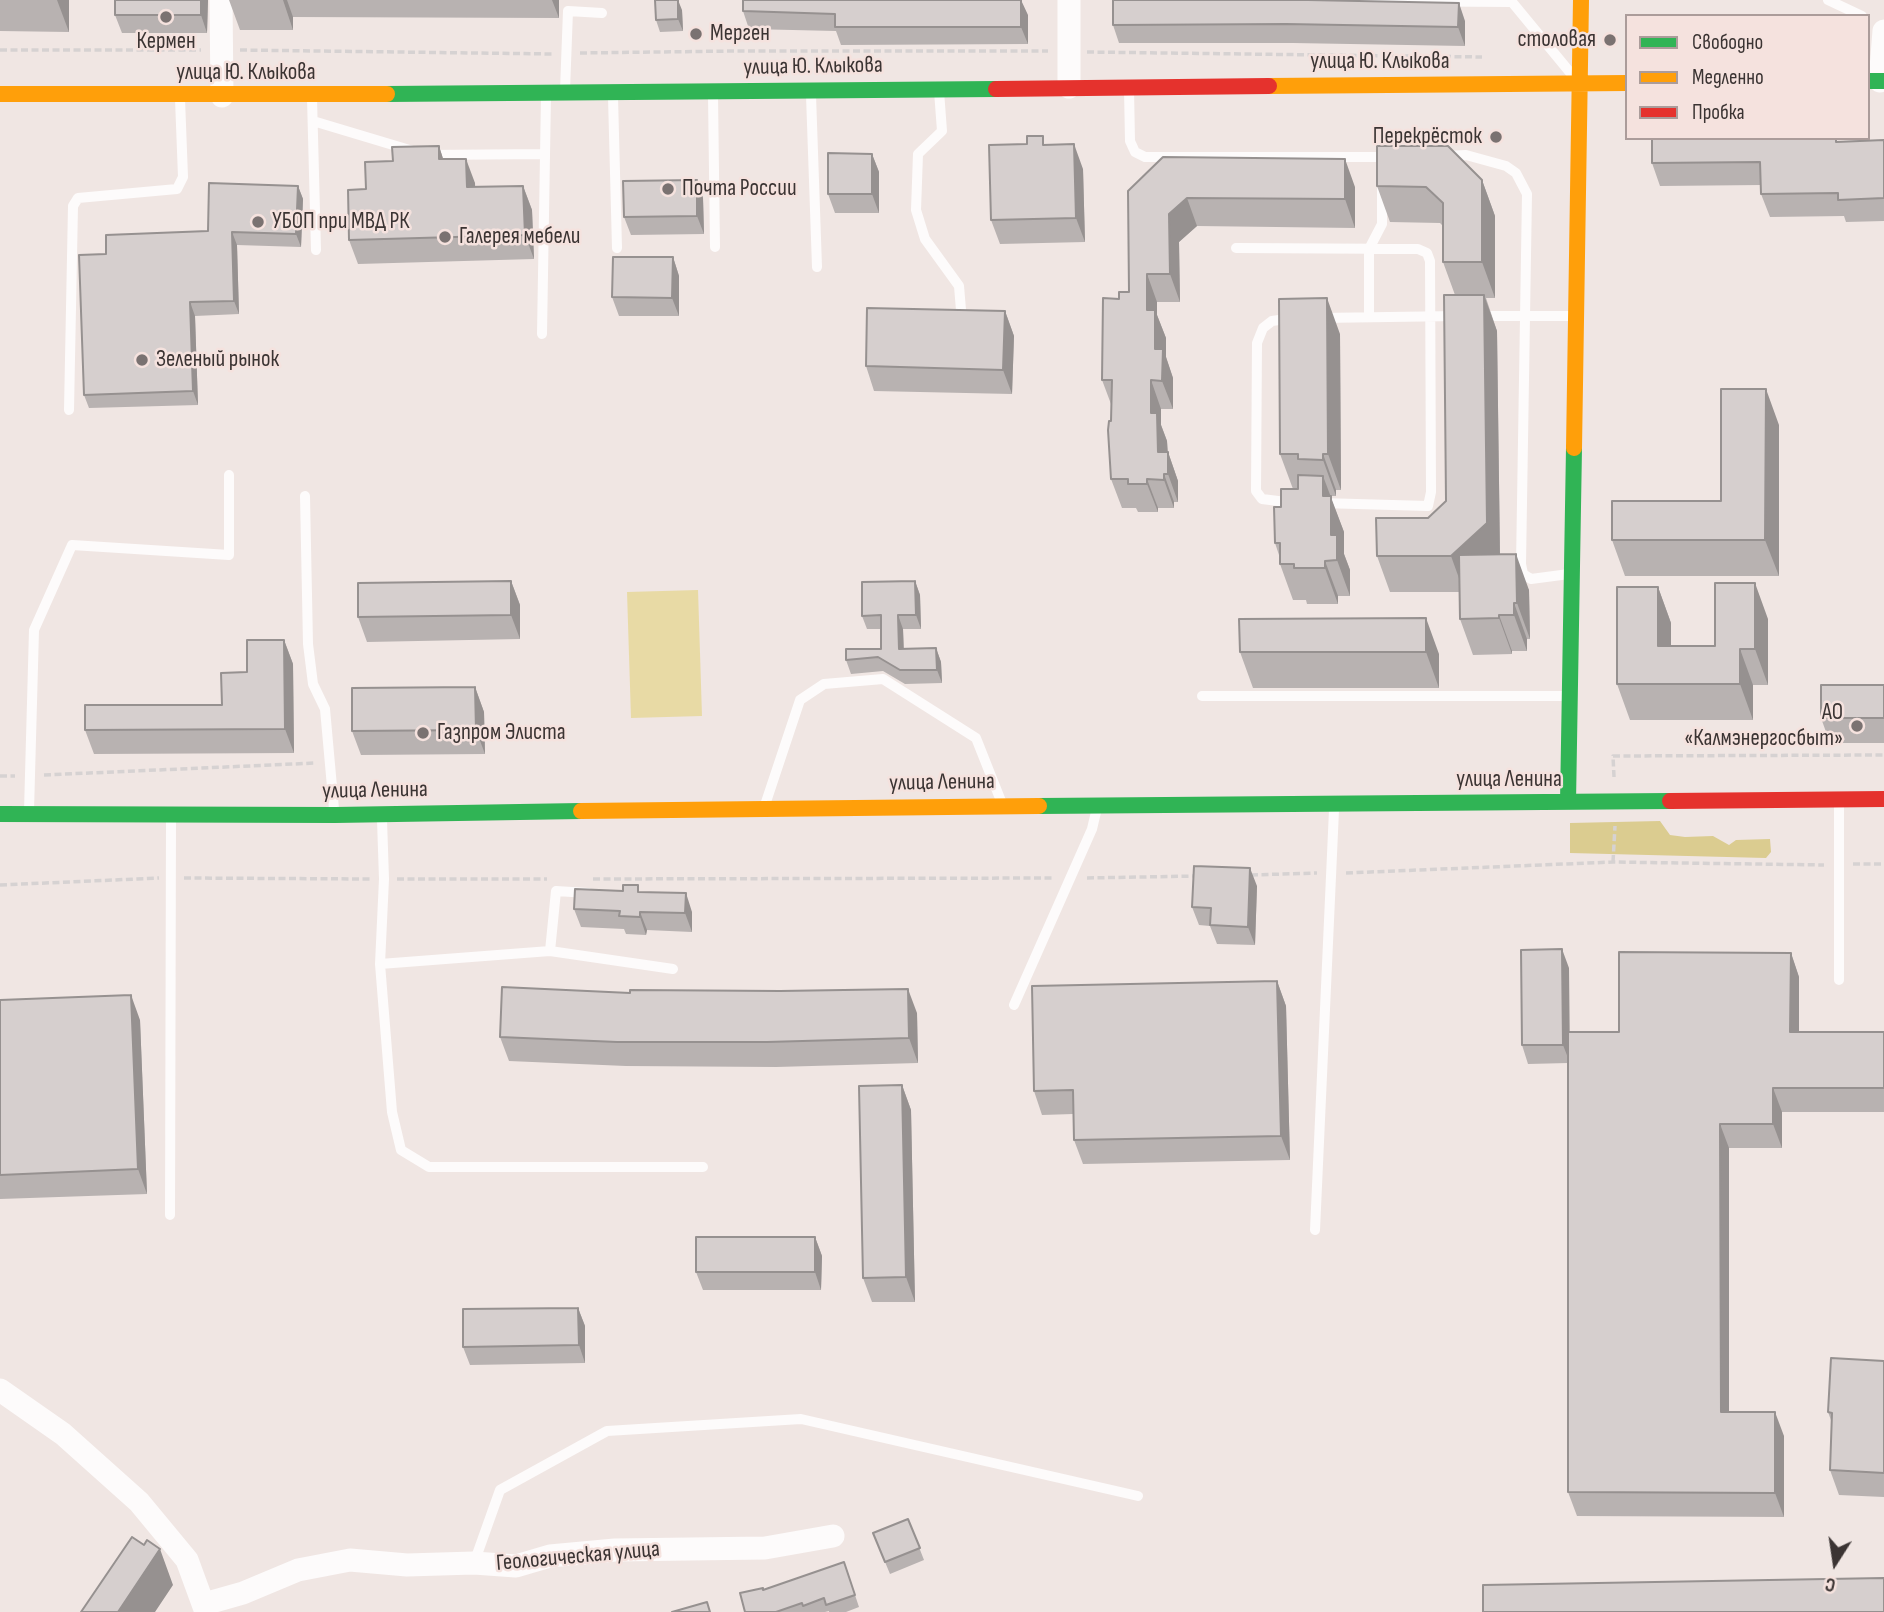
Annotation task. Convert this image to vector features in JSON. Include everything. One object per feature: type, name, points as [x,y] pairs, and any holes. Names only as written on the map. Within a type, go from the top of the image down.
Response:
[{"type":"main road","points":[[1568,802],[1581,0]]},
{"type":"main road","name":"улица Ю. Клыкова","points":[[0,94],[222,96],[1625,83]]},
{"type":"main road","name":"улица Ленина","points":[[0,814],[335,815],[1096,804],[1884,799]]},
{"type":"street","points":[[221,0],[222,96]]},
{"type":"street","points":[[1069,0],[1069,87]]},
{"type":"street","points":[[1877,81],[1884,31]]},
{"type":"street","points":[[0,1390],[63,1434],[139,1502],[187,1560],[203,1609]]},
{"type":"street","name":"Геологическая улица","points":[[203,1609],[298,1570],[350,1560],[407,1565],[474,1563],[516,1566],[550,1556],[615,1550],[765,1548],[833,1536]]},
{"type":"lane","points":[[1180,0],[1235,0]]},
{"type":"lane","points":[[1828,0],[1859,14]]},
{"type":"lane","points":[[1346,1],[1512,2],[1579,83]]},
{"type":"lane","points":[[565,93],[568,11],[602,13]]},
{"type":"lane","points":[[1129,87],[1130,141],[1135,152],[1145,157],[1396,156]]},
{"type":"lane","points":[[939,89],[942,131],[918,154],[916,210],[925,239],[959,286],[962,323]]},
{"type":"lane","points":[[811,90],[817,267]]},
{"type":"lane","points":[[713,91],[715,247]]},
{"type":"lane","points":[[613,92],[617,248]]},
{"type":"lane","points":[[542,334],[546,93]]},
{"type":"lane","points":[[311,95],[316,250]]},
{"type":"lane","points":[[69,410],[73,206],[78,198],[177,188],[183,177],[180,96]]},
{"type":"lane","points":[[313,121],[425,155],[544,154]]},
{"type":"lane","points":[[1438,156],[1466,155],[1506,166],[1523,182],[1527,194],[1522,574],[1531,579],[1571,574]]},
{"type":"lane","points":[[1383,157],[1383,170]]},
{"type":"lane","points":[[1369,317],[1369,249],[1382,223],[1382,184]]},
{"type":"lane","points":[[1236,248],[1418,249],[1426,253],[1430,261],[1431,492],[1428,506],[1273,502],[1262,499],[1256,491],[1257,343],[1263,328],[1272,321],[1301,318]]},
{"type":"lane","points":[[1314,318],[1575,316]]},
{"type":"lane","points":[[29,814],[34,630],[72,545],[229,555],[229,475]]},
{"type":"lane","points":[[304,496],[308,644],[313,684],[325,709],[335,815]]},
{"type":"lane","points":[[764,808],[800,700],[824,684],[883,679],[976,738],[1003,805]]},
{"type":"lane","points":[[1202,696],[1569,696]]},
{"type":"lane","points":[[1839,799],[1839,981]]},
{"type":"lane","points":[[1315,1230],[1334,803]]},
{"type":"lane","points":[[1014,1005],[1096,818],[1096,804]]},
{"type":"lane","points":[[382,814],[384,879],[380,964],[392,1112],[401,1150],[429,1167],[703,1167]]},
{"type":"lane","points":[[170,1215],[171,815]]},
{"type":"lane","points":[[550,951],[555,891],[596,893]]},
{"type":"lane","points":[[380,964],[550,951],[673,969]]},
{"type":"lane","points":[[474,1563],[500,1490],[607,1431],[800,1419],[1138,1496]]},
{"type":"path","points":[[0,50],[566,53],[1069,51],[1482,57]]},
{"type":"path","points":[[1614,782],[1613,756],[1884,755]]},
{"type":"path","points":[[0,776],[330,763]]},
{"type":"path","points":[[1613,862],[1615,818]]},
{"type":"path","points":[[1249,875],[1613,862],[1720,865],[1884,864]]},
{"type":"path","points":[[590,879],[1208,876]]},
{"type":"path","points":[[0,885],[171,877],[548,879]]},
{"type":"shaded area","points":[[698,590],[702,716],[631,718],[627,592]]},
{"type":"shaded area","points":[[1660,821],[1670,835],[1713,836],[1729,845],[1736,840],[1770,839],[1771,852],[1766,858],[1570,853],[1570,823]]},
{"type":"building","points":[[115,0],[201,0],[201,15],[115,15]]},
{"type":"building","points":[[655,0],[678,0],[678,19],[656,20]]},
{"type":"building","points":[[743,0],[1021,0],[1021,27],[835,27],[835,14],[743,11]]},
{"type":"building","points":[[1113,0],[1459,3],[1458,27],[1113,25]]},
{"type":"building","points":[[1027,136],[1043,136],[1043,145],[1074,144],[1076,218],[991,220],[989,145],[1027,144]]},
{"type":"building","points":[[1652,140],[1884,140],[1884,198],[1838,200],[1838,193],[1761,194],[1760,162],[1652,163]]},
{"type":"building","name":"Галерея мебели","points":[[439,146],[439,159],[466,159],[467,187],[523,186],[525,235],[349,240],[348,190],[366,189],[365,162],[393,161],[392,147]]},
{"type":"building","points":[[1377,146],[1448,146],[1482,180],[1482,262],[1443,262],[1443,203],[1426,187],[1377,186]]},
{"type":"building","points":[[828,153],[872,154],[872,194],[828,194]]},
{"type":"building","points":[[1163,157],[1345,159],[1345,199],[1187,198],[1169,214],[1170,274],[1147,274],[1147,310],[1155,310],[1155,349],[1163,349],[1162,381],[1151,380],[1151,413],[1157,413],[1158,452],[1168,452],[1168,474],[1164,474],[1164,480],[1147,479],[1147,484],[1128,484],[1128,479],[1111,479],[1108,430],[1111,421],[1112,380],[1102,380],[1103,298],[1119,299],[1119,292],[1129,292],[1128,191]]},
{"type":"building","points":[[697,180],[697,216],[624,217],[623,181]]},
{"type":"building","name":"Зеленый рынок","points":[[209,183],[298,186],[296,234],[232,232],[234,301],[190,302],[193,391],[84,395],[79,255],[106,254],[106,235],[208,231]]},
{"type":"building","points":[[613,257],[673,257],[672,298],[612,297]]},
{"type":"building","points":[[1444,295],[1484,295],[1487,523],[1451,556],[1377,556],[1376,518],[1428,518],[1446,501]]},
{"type":"building","points":[[1327,298],[1328,454],[1323,454],[1323,460],[1298,459],[1298,454],[1280,454],[1279,299]]},
{"type":"building","points":[[867,308],[1005,311],[1003,370],[866,366]]},
{"type":"building","points":[[1721,389],[1766,389],[1765,540],[1612,540],[1612,501],[1721,501]]},
{"type":"building","points":[[1298,475],[1323,476],[1323,496],[1331,496],[1331,535],[1337,535],[1337,560],[1325,561],[1325,568],[1294,568],[1294,564],[1280,564],[1280,543],[1275,543],[1274,507],[1281,507],[1281,489],[1298,489]]},
{"type":"building","points":[[1516,554],[1517,603],[1514,603],[1514,615],[1460,619],[1459,555]]},
{"type":"building","points":[[511,581],[511,615],[358,617],[358,583]]},
{"type":"building","points":[[915,581],[916,615],[898,615],[899,649],[936,648],[937,670],[900,670],[878,657],[846,660],[846,649],[881,649],[881,615],[862,616],[862,582]]},
{"type":"building","points":[[1715,583],[1755,583],[1755,649],[1740,649],[1740,684],[1617,684],[1617,587],[1658,587],[1658,646],[1715,646]]},
{"type":"building","points":[[1426,618],[1426,652],[1240,652],[1239,619]]},
{"type":"building","points":[[247,640],[284,640],[285,729],[85,730],[85,705],[222,705],[221,673],[247,672]]},
{"type":"building","points":[[1821,685],[1884,685],[1884,718],[1821,718]]},
{"type":"building","points":[[475,687],[476,730],[352,731],[352,688]]},
{"type":"building","points":[[1194,866],[1250,868],[1248,927],[1210,925],[1211,908],[1192,907]]},
{"type":"building","points":[[623,885],[638,885],[638,892],[686,893],[685,913],[640,912],[640,917],[619,916],[620,911],[574,909],[575,889],[623,891]]},
{"type":"building","points":[[1562,949],[1563,1045],[1522,1045],[1521,950]]},
{"type":"building","points":[[1619,952],[1791,953],[1790,1032],[1884,1032],[1884,1088],[1773,1088],[1773,1124],[1720,1124],[1721,1412],[1775,1412],[1775,1493],[1568,1492],[1568,1032],[1619,1032]]},
{"type":"building","points":[[1277,981],[1281,1136],[1074,1140],[1073,1090],[1034,1091],[1032,986]]},
{"type":"building","points":[[502,987],[630,993],[630,990],[908,989],[909,1038],[617,1042],[500,1037]]},
{"type":"building","points":[[131,995],[138,1169],[0,1175],[0,1000]]},
{"type":"building","points":[[902,1085],[906,1277],[863,1278],[859,1086]]},
{"type":"building","points":[[696,1237],[815,1237],[815,1272],[696,1272]]},
{"type":"building","points":[[578,1308],[579,1345],[463,1347],[463,1309]]},
{"type":"building","points":[[1831,1358],[1884,1361],[1884,1473],[1830,1470],[1832,1413],[1828,1412]]},
{"type":"building","points":[[908,1519],[920,1548],[885,1562],[873,1533]]},
{"type":"building","points":[[132,1537],[144,1545],[147,1540],[160,1549],[118,1612],[81,1612]]},
{"type":"building","points":[[844,1562],[855,1595],[826,1605],[824,1598],[776,1612],[745,1612],[740,1593],[763,1590]]},
{"type":"building","points":[[1884,1578],[1884,1612],[1483,1612],[1483,1585]]},
{"type":"building","points":[[707,1602],[710,1612],[672,1612]]},
{"type":"traffic: fast","points":[[1870,81],[1884,81]]},
{"type":"traffic: fast","points":[[387,94],[996,89]]},
{"type":"traffic: fast","points":[[1568,802],[1574,448]]},
{"type":"traffic: fast","points":[[1039,806],[1670,801]]},
{"type":"traffic: fast","points":[[0,814],[335,815],[581,811]]},
{"type":"traffic: slow","points":[[1574,448],[1581,0]]},
{"type":"traffic: slow","points":[[1269,86],[1625,83]]},
{"type":"traffic: slow","points":[[0,94],[387,94]]},
{"type":"traffic: slow","points":[[581,811],[1039,806]]},
{"type":"traffic: jam","points":[[996,89],[1269,86]]},
{"type":"traffic: jam","points":[[1670,801],[1884,799]]},
{"type":"place","name":"Кермен","points":[[166,17]]},
{"type":"place","name":"Мерген","points":[[696,34]]},
{"type":"place","name":"столовая","points":[[1610,40]]},
{"type":"place","name":"Перекрёсток","points":[[1496,137]]},
{"type":"place","name":"Почта России","points":[[668,189]]},
{"type":"place","name":"УБОП при МВД РК","points":[[258,222]]},
{"type":"place","name":"Галерея мебели","points":[[445,237]]},
{"type":"place","name":"Зеленый рынок","points":[[142,360]]},
{"type":"place","name":"АО «Калмэнергосбыт»","points":[[1857,726]]},
{"type":"place","name":"Газпром Элиста","points":[[423,733]]}]
